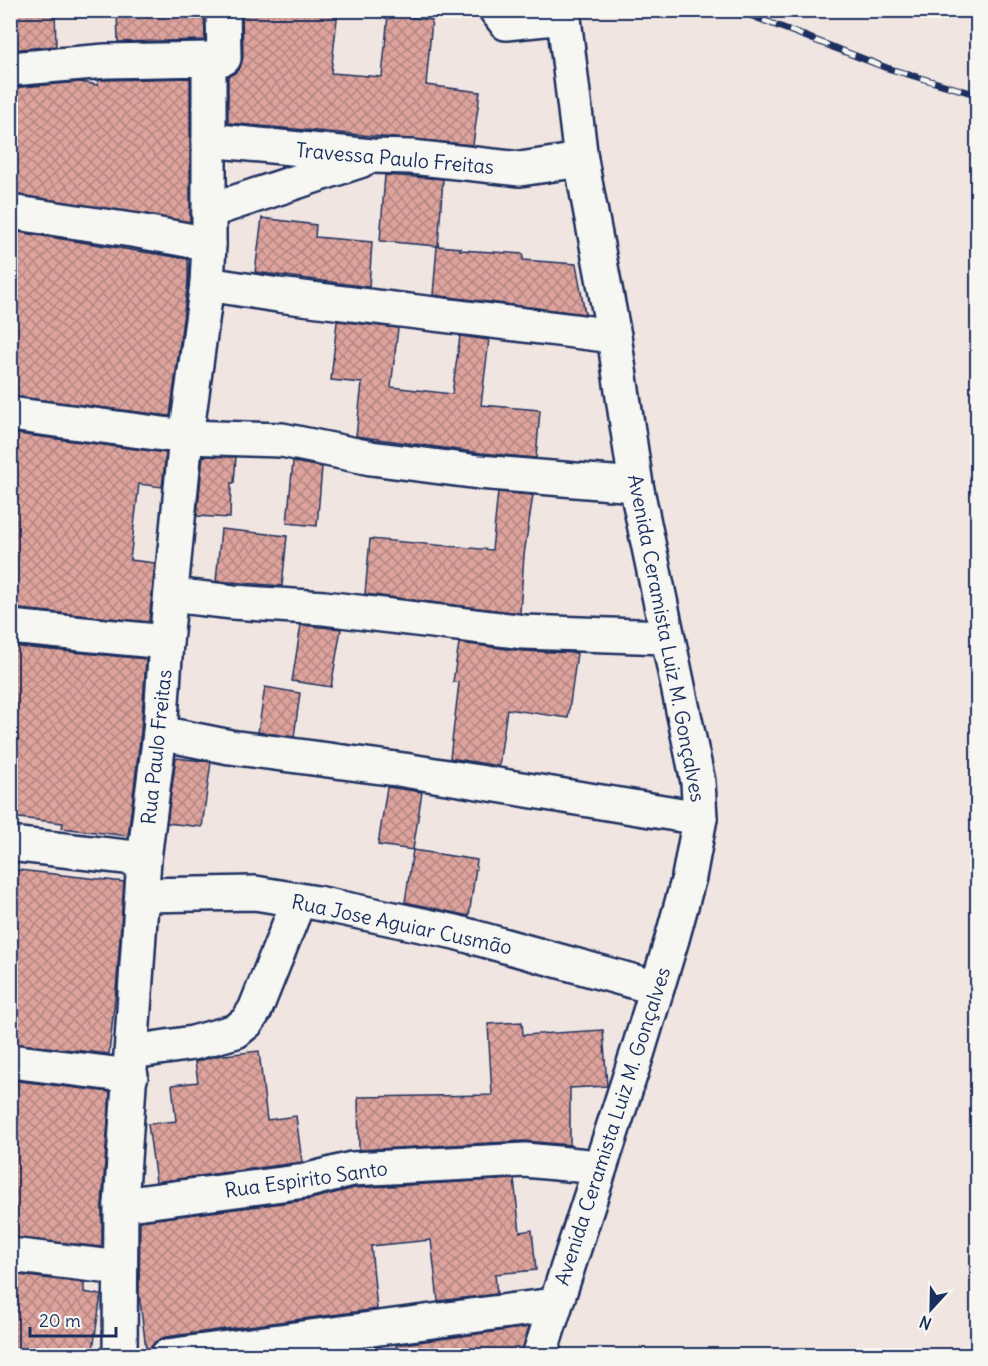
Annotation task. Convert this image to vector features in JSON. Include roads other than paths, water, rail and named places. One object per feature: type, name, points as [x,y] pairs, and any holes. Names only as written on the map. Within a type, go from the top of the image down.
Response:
[{"type":"street","points":[[10,69],[106,62],[224,58],[223,10]]},
{"type":"street","points":[[496,10],[506,23],[563,14]]},
{"type":"street","name":"Avenida Ceramista Luiz M. Gonçalves","points":[[539,1356],[657,988],[689,878],[700,818],[698,782],[636,485],[614,336],[581,160],[563,14]]},
{"type":"street","name":"Rua Paulo Freitas","points":[[120,1356],[122,1206],[144,859],[160,733],[166,642],[186,437],[207,284],[209,244],[208,59]]},
{"type":"street","name":"Travessa Paulo Freitas","points":[[209,140],[372,156],[411,157],[520,169],[581,160]]},
{"type":"street","points":[[209,211],[372,156]]},
{"type":"street","points":[[10,212],[209,244]]},
{"type":"street","points":[[207,284],[278,295],[614,336]]},
{"type":"street","points":[[10,414],[186,437],[282,440],[371,458],[447,468],[636,485]]},
{"type":"street","points":[[171,595],[324,608],[524,632],[666,637]]},
{"type":"street","points":[[10,627],[166,642]]},
{"type":"street","points":[[160,733],[230,747],[600,800],[700,818]]},
{"type":"street","points":[[10,844],[144,859]]},
{"type":"street","name":"Rua Jose Aguiar Cusmão","points":[[142,895],[255,894],[299,900],[455,932],[657,988]]},
{"type":"street","points":[[10,1061],[131,1064],[236,1031],[247,1022],[255,1010],[299,900]]},
{"type":"street","name":"Rua Espirito Santo","points":[[122,1206],[304,1182],[352,1168],[525,1160],[599,1167]]},
{"type":"street","points":[[10,1255],[120,1268]]},
{"type":"street","points":[[167,1356],[554,1305]]},
{"type":"railway","points":[[737,10],[887,68],[978,95]]}]
